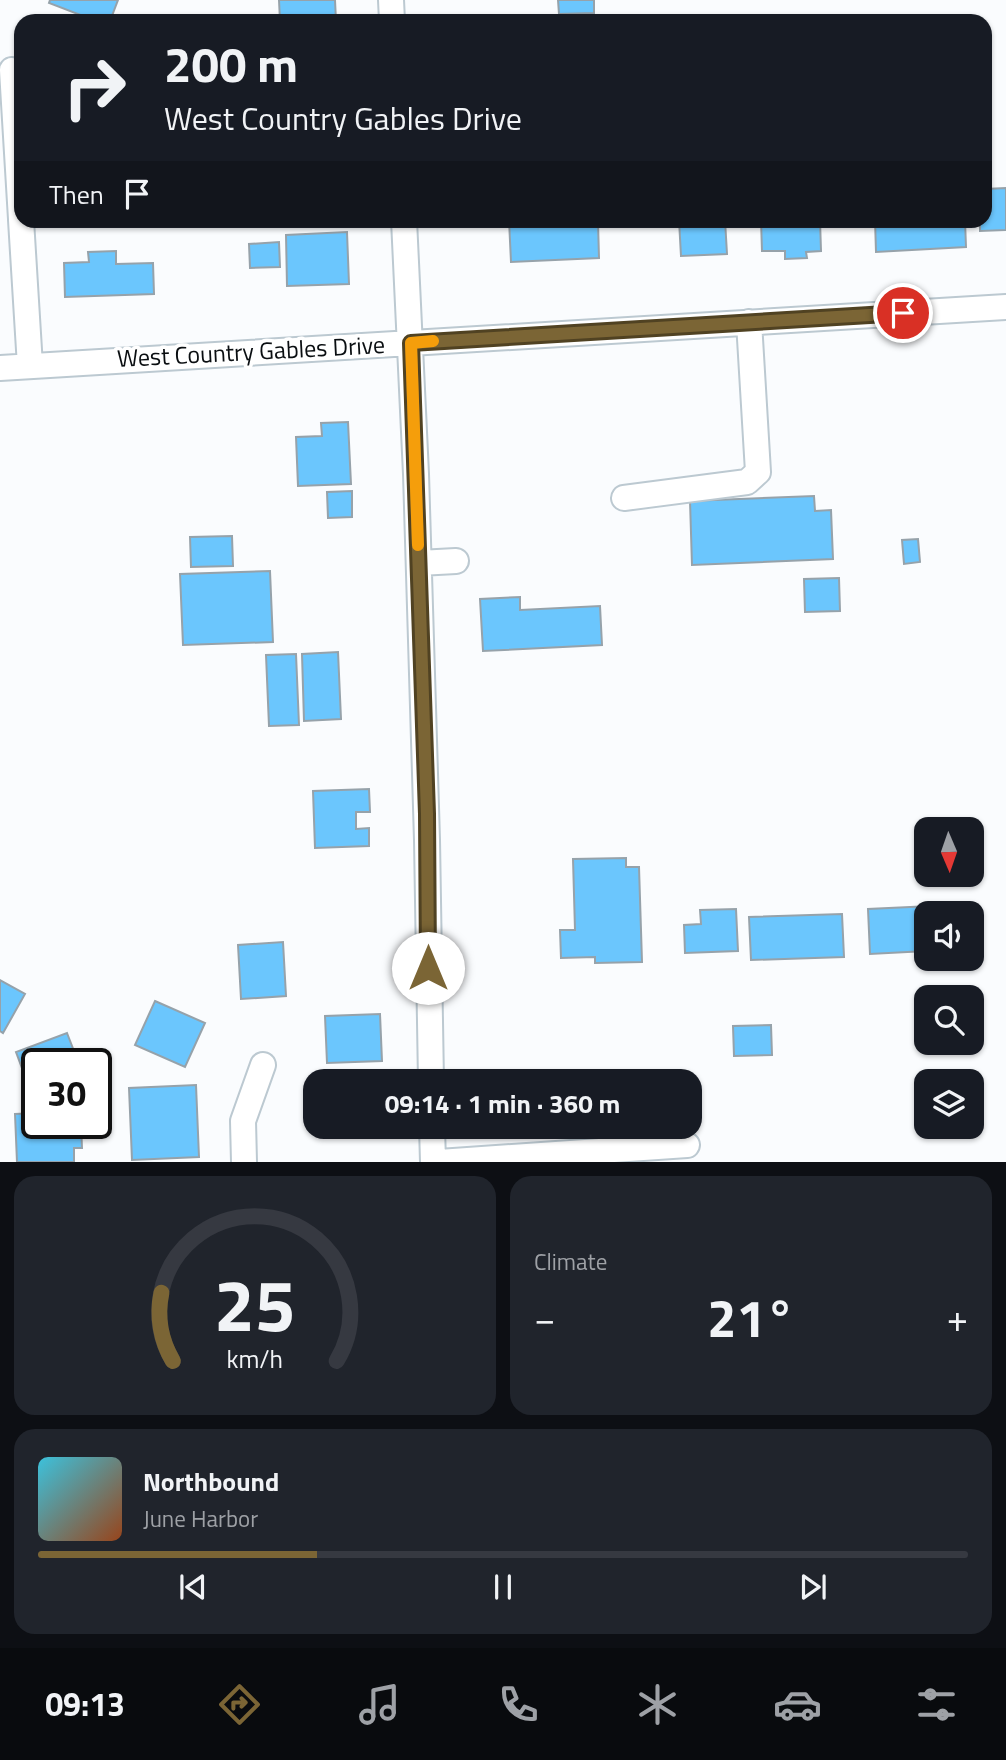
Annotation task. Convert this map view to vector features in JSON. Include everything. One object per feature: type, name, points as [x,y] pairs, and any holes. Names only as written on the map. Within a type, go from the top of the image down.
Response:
[{"type":"street","points":[[12,70],[14,103]]},
{"type":"street","points":[[21,228],[30,366]]},
{"type":"street","points":[[404,228],[419,563],[431,1069]]},
{"type":"street","name":"West Country Gables Drive","points":[[0,368],[1006,307]]},
{"type":"street","points":[[624,498],[747,482],[758,472],[749,323]]},
{"type":"street","points":[[419,563],[456,561]]},
{"type":"street","points":[[244,1161],[243,1121],[263,1065]]},
{"type":"street","points":[[432,1139],[433,1161]]},
{"type":"street","points":[[439,1161],[687,1145]]},
{"type":"building","points":[[50,0],[118,0],[113,14],[78,14],[49,3]]},
{"type":"building","points":[[279,0],[335,0],[336,14],[280,14]]},
{"type":"building","points":[[558,0],[594,0],[594,13],[559,14]]},
{"type":"building","points":[[1006,188],[1006,230],[980,231],[980,228],[992,228],[992,189]]},
{"type":"building","points":[[509,228],[598,228],[599,258],[511,262]]},
{"type":"building","points":[[679,228],[725,228],[727,254],[681,256]]},
{"type":"building","points":[[761,228],[820,228],[821,251],[806,252],[807,258],[785,259],[785,251],[762,251]]},
{"type":"building","points":[[875,228],[965,228],[966,247],[876,252]]},
{"type":"building","points":[[347,232],[349,284],[287,286],[286,235]]},
{"type":"building","points":[[279,242],[280,267],[250,268],[249,244]]},
{"type":"building","points":[[116,251],[116,264],[153,263],[154,294],[65,297],[64,263],[89,262],[88,252]]},
{"type":"building","points":[[348,422],[351,484],[298,486],[296,437],[322,436],[321,423]]},
{"type":"building","points":[[352,491],[352,517],[328,518],[327,492]]},
{"type":"building","points":[[814,496],[815,511],[831,510],[833,559],[692,565],[690,501]]},
{"type":"building","points":[[232,536],[233,566],[191,567],[190,537]]},
{"type":"building","points":[[918,539],[920,562],[904,564],[902,540]]},
{"type":"building","points":[[270,571],[273,642],[183,645],[180,574]]},
{"type":"building","points":[[839,578],[840,611],[805,612],[804,579]]},
{"type":"building","points":[[520,597],[520,610],[600,606],[602,645],[483,651],[480,599]]},
{"type":"building","points":[[338,652],[341,719],[304,721],[302,654]]},
{"type":"building","points":[[296,654],[299,725],[269,726],[266,655]]},
{"type":"building","points":[[369,789],[370,812],[356,812],[356,829],[369,828],[369,846],[315,848],[313,791]]},
{"type":"building","points":[[626,858],[626,867],[639,867],[642,962],[595,963],[595,957],[561,958],[560,930],[575,930],[573,859]]},
{"type":"building","points":[[914,907],[914,952],[870,954],[868,909]]},
{"type":"building","points":[[736,909],[738,951],[685,953],[684,925],[701,924],[700,910]]},
{"type":"building","points":[[842,914],[844,957],[751,960],[749,917]]},
{"type":"building","points":[[283,942],[286,996],[241,999],[238,945]]},
{"type":"building","points":[[0,980],[25,994],[3,1033],[0,1031]]},
{"type":"building","points":[[155,1001],[205,1023],[185,1067],[135,1045]]},
{"type":"building","points":[[380,1014],[382,1061],[327,1063],[325,1016]]},
{"type":"building","points":[[771,1025],[772,1055],[734,1056],[733,1026]]},
{"type":"building","points":[[67,1033],[73,1048],[27,1048]]},
{"type":"building","points":[[21,1050],[21,1065],[16,1052]]},
{"type":"building","points":[[196,1085],[199,1157],[132,1160],[129,1088]]},
{"type":"building","points":[[15,1114],[21,1114],[21,1139],[82,1139],[82,1148],[74,1148],[74,1162],[17,1162]]},
{"type":"slow traffic","points":[[418,545],[411,343],[433,341]]},
{"type":"route","points":[[428,968],[427,814],[411,343],[903,313]]}]
